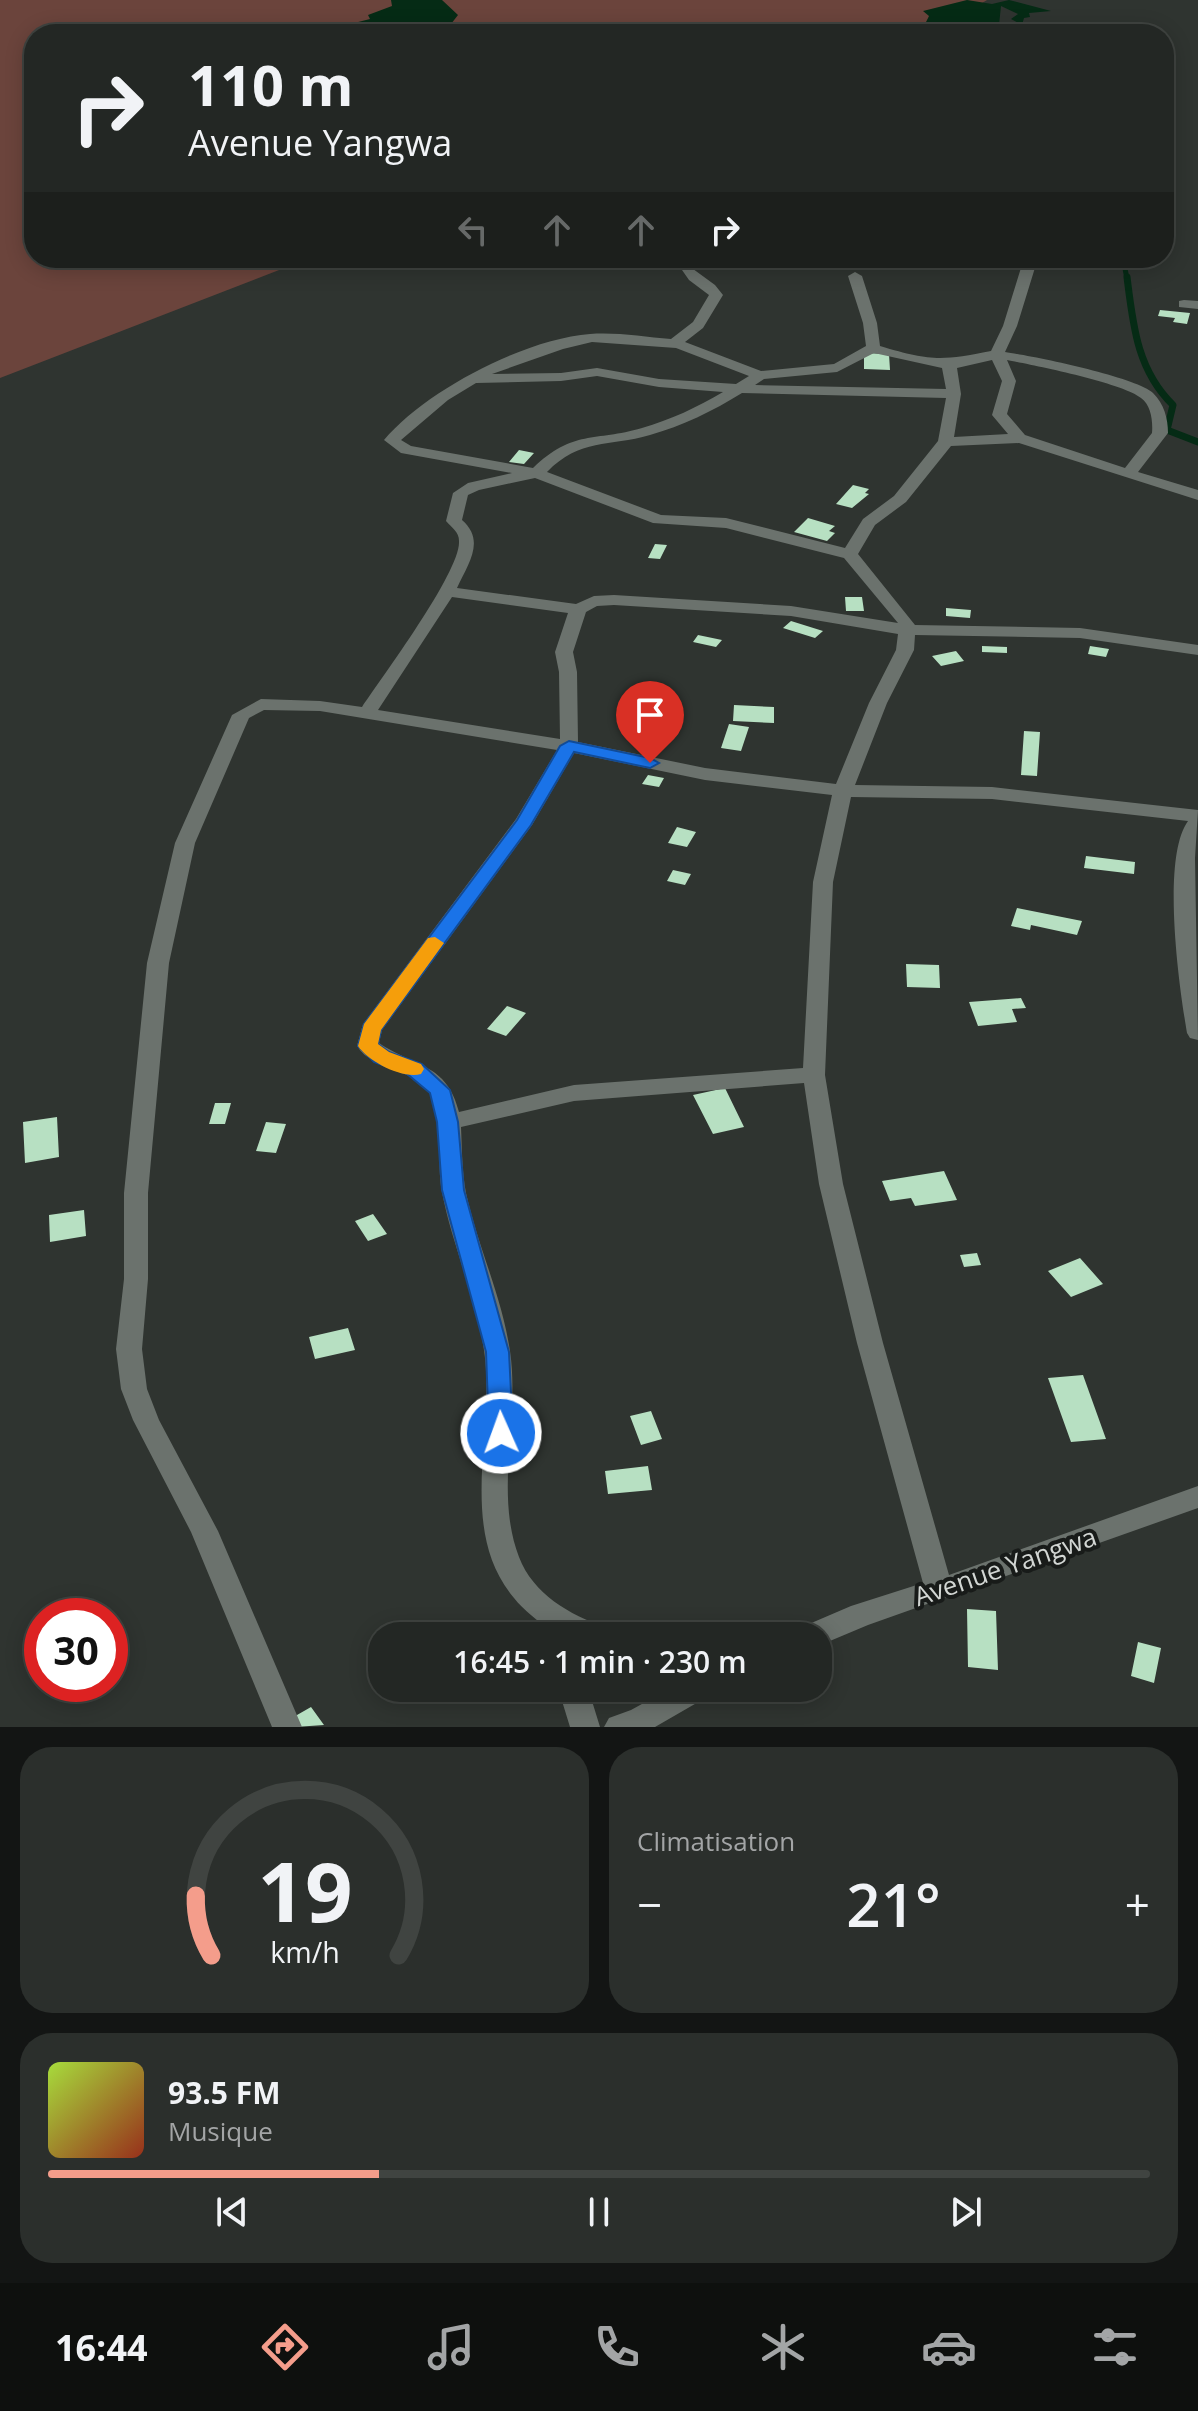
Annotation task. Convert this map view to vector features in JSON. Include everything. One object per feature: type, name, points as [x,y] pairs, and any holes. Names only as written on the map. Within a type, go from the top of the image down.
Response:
[{"type":"street","points":[[1020,438],[999,415],[1009,381],[997,354],[1010,326],[1028,268]]},
{"type":"street","points":[[678,344],[678,339],[698,325],[716,295],[714,290],[689,274],[689,270]]},
{"type":"street","points":[[855,276],[870,323],[873,348]]},
{"type":"street","points":[[939,1590],[870,1343],[835,1198],[814,1075],[823,882],[843,791],[878,703],[905,650],[906,621],[850,554],[726,523],[659,520],[536,473],[406,450],[392,440],[425,409],[483,371],[578,340],[595,338],[678,344],[760,375],[837,368],[873,348],[913,360],[949,365],[974,362],[997,354],[1125,384],[1146,394],[1158,411],[1160,433],[1128,474]]},
{"type":"street","points":[[850,554],[869,522],[913,485],[946,442],[954,394],[949,365]]},
{"type":"street","points":[[467,380],[561,377],[597,372],[659,383],[739,389],[954,394]]},
{"type":"street","points":[[367,713],[438,609],[467,549],[465,528],[454,521],[461,493],[474,486],[536,473],[560,450],[574,445],[652,430],[739,389],[760,375]]},
{"type":"street","points":[[946,442],[1020,438],[1198,495]]},
{"type":"street","points":[[445,591],[578,609],[594,601],[614,600],[791,611],[907,630],[1080,633],[1198,650]]},
{"type":"street","points":[[555,1622],[521,1587],[507,1565],[497,1524],[495,1487],[501,1433],[498,1352],[453,1190],[448,1122],[440,1090],[415,1069],[382,1057],[368,1046],[371,1029],[525,821],[569,746],[568,672],[564,652],[578,609]]},
{"type":"street","points":[[287,1727],[204,1531],[146,1420],[134,1389],[129,1349],[136,1279],[136,1193],[158,963],[185,843],[241,715],[261,704],[286,703],[569,746],[705,774],[843,791],[992,793],[1198,818],[1188,834],[1185,858],[1187,974],[1198,1033]]},
{"type":"street","points":[[448,1122],[574,1093],[814,1075]]},
{"type":"street","name":"Avenue Yangwa","points":[[832,1627],[1198,1497]]},
{"type":"street","points":[[577,1702],[585,1727]]},
{"type":"street","points":[[619,1727],[639,1721],[672,1702]]},
{"type":"shaded area","points":[[0,0],[987,0],[948,24],[24,24],[24,268],[284,268],[0,378]]},
{"type":"shaded area","points":[[391,0],[442,0],[458,15],[451,24],[350,24],[370,19],[368,15],[392,6]]},
{"type":"shaded area","points":[[967,0],[992,4],[1009,0],[1051,11],[1029,13],[1030,17],[1024,18],[1020,24],[1011,19],[1018,14],[1001,6],[999,24],[932,24],[926,22],[929,16],[923,11]]},
{"type":"building","points":[[1160,310],[1190,313],[1187,324],[1173,322],[1175,318],[1158,316]]},
{"type":"building","points":[[864,353],[889,354],[890,370],[864,369]]},
{"type":"building","points":[[519,450],[534,453],[524,464],[509,462]]},
{"type":"building","points":[[853,485],[869,489],[865,493],[869,494],[852,508],[836,504]]},
{"type":"building","points":[[808,518],[835,526],[829,531],[835,533],[827,541],[794,532]]},
{"type":"building","points":[[655,544],[667,545],[660,559],[648,558]]},
{"type":"building","points":[[845,597],[862,597],[864,611],[846,611]]},
{"type":"building","points":[[946,608],[971,610],[970,618],[946,616]]},
{"type":"building","points":[[791,621],[823,631],[815,638],[783,628]]},
{"type":"building","points":[[698,635],[722,640],[716,647],[693,642]]},
{"type":"building","points":[[982,646],[1007,647],[1007,653],[982,652]]},
{"type":"building","points":[[1090,646],[1109,649],[1106,657],[1088,654]]},
{"type":"building","points":[[956,651],[964,661],[941,666],[932,656]]},
{"type":"building","points":[[734,705],[774,707],[774,723],[733,721]]},
{"type":"building","points":[[649,713],[672,716],[668,727],[645,724]]},
{"type":"building","points":[[729,724],[749,727],[741,751],[721,748]]},
{"type":"building","points":[[1024,731],[1040,732],[1037,776],[1021,775]]},
{"type":"building","points":[[648,775],[664,778],[659,787],[642,784]]},
{"type":"building","points":[[677,827],[696,832],[687,847],[668,843]]},
{"type":"building","points":[[1086,856],[1135,862],[1134,874],[1084,868]]},
{"type":"building","points":[[673,870],[691,874],[685,885],[667,881]]},
{"type":"building","points":[[1017,908],[1082,921],[1077,935],[1031,925],[1030,930],[1011,926]]},
{"type":"building","points":[[906,964],[939,965],[940,988],[907,987]]},
{"type":"building","points":[[1021,998],[1026,1008],[1012,1009],[1017,1022],[978,1026],[969,1002]]},
{"type":"building","points":[[507,1006],[526,1013],[506,1036],[487,1029]]},
{"type":"building","points":[[725,1088],[744,1127],[713,1134],[693,1095]]},
{"type":"building","points":[[215,1103],[231,1103],[225,1124],[209,1124]]},
{"type":"building","points":[[57,1117],[59,1157],[25,1163],[23,1122]]},
{"type":"building","points":[[266,1122],[286,1124],[276,1153],[256,1151]]},
{"type":"building","points":[[944,1171],[957,1200],[915,1206],[911,1198],[890,1201],[882,1181]]},
{"type":"building","points":[[84,1210],[86,1236],[50,1242],[49,1215]]},
{"type":"building","points":[[373,1214],[387,1234],[368,1241],[355,1221]]},
{"type":"building","points":[[977,1253],[981,1265],[964,1267],[960,1255]]},
{"type":"building","points":[[1080,1258],[1103,1284],[1071,1297],[1048,1271]]},
{"type":"building","points":[[348,1328],[355,1350],[315,1359],[309,1337]]},
{"type":"building","points":[[1083,1375],[1106,1439],[1071,1442],[1048,1378]]},
{"type":"building","points":[[651,1411],[662,1439],[641,1445],[630,1416]]},
{"type":"building","points":[[648,1466],[652,1490],[608,1494],[605,1471]]},
{"type":"building","points":[[967,1609],[996,1611],[998,1670],[968,1667]]},
{"type":"building","points":[[1138,1642],[1161,1648],[1154,1683],[1131,1676]]},
{"type":"building","points":[[311,1707],[324,1725],[295,1727],[290,1719]]},
{"type":"waterway","points":[[1125,268],[1127,279]]},
{"type":"waterway","points":[[1127,277],[1144,362],[1151,377],[1173,405],[1167,430],[1198,442]]},
{"type":"slow traffic","points":[[414,1069],[382,1057],[368,1046],[371,1029],[435,943]]},
{"type":"route","points":[[501,1433],[498,1352],[453,1190],[448,1122],[440,1090],[415,1069],[382,1057],[368,1046],[371,1029],[525,821],[569,746],[650,763]]}]
